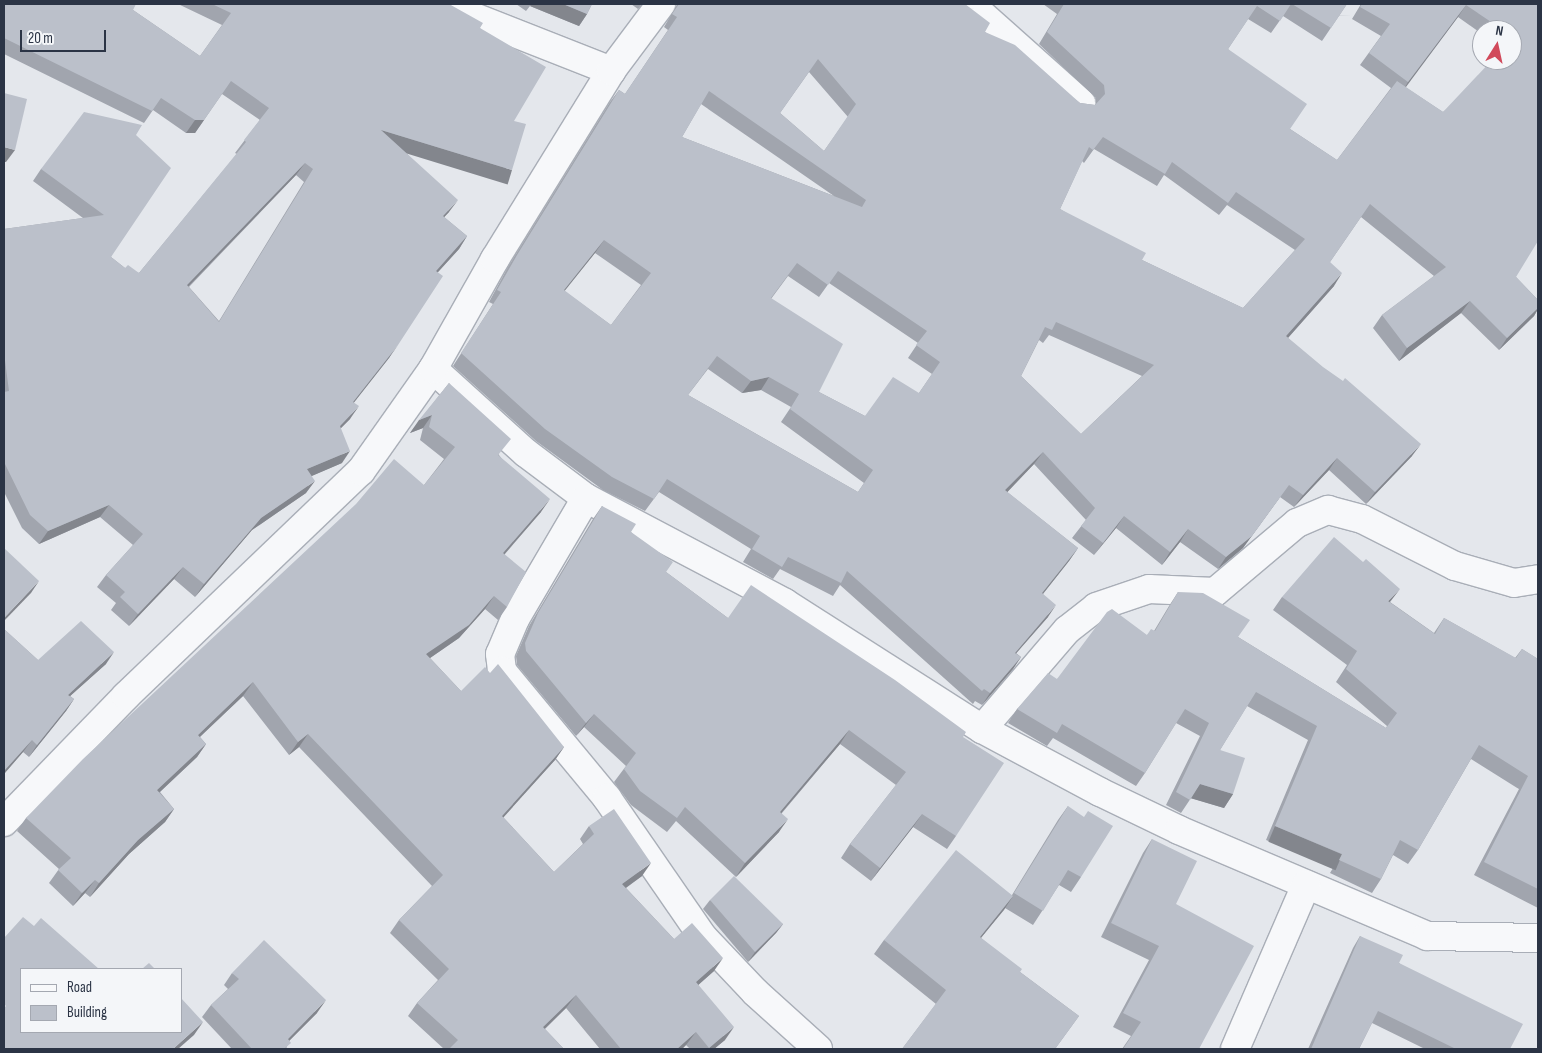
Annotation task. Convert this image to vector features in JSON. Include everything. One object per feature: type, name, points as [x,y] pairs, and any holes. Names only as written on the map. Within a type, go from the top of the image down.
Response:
[{"type":"street","points":[[452,4],[469,15],[611,71]]},
{"type":"street","points":[[4,822],[126,696],[361,471],[434,369],[494,259],[611,71],[661,4]]},
{"type":"street","points":[[970,4],[1081,103]]},
{"type":"street","points":[[434,369],[526,453],[586,498],[786,603],[982,729],[1144,814],[1427,936],[1538,938]]},
{"type":"street","points":[[586,498],[515,620],[500,654],[502,671],[607,798],[703,937],[755,992],[818,1049]]},
{"type":"street","points":[[982,729],[1067,630],[1096,607],[1149,589],[1215,592],[1297,523],[1328,510],[1362,519],[1456,566],[1514,583],[1538,579]]},
{"type":"street","points":[[1235,1049],[1306,884]]},
{"type":"building","points":[[4,4],[136,4],[133,10],[200,56],[231,13],[212,4],[449,4],[483,23],[480,28],[546,67],[514,121],[526,124],[512,170],[381,130],[458,200],[443,216],[467,236],[436,271],[443,276],[398,345],[353,402],[359,406],[340,426],[350,451],[307,469],[315,481],[261,518],[204,584],[183,567],[138,614],[120,597],[125,592],[106,575],[143,534],[109,505],[48,531],[30,515],[4,462],[4,392],[9,391],[4,353],[4,229],[104,215],[41,169],[84,112],[142,125],[136,135],[171,168],[111,257],[125,268],[128,265],[139,273],[246,142],[244,140],[269,108],[231,81],[204,120],[195,120],[161,98],[152,111],[4,38]],"holes":[[[305,163],[313,169],[219,322],[187,285]]]},
{"type":"building","points":[[563,4],[592,4],[587,14]]},
{"type":"building","points":[[679,4],[965,4],[990,23],[985,32],[1015,45],[1080,103],[1095,105],[1105,94],[1104,85],[1047,32],[1064,4],[1291,4],[1280,21],[1257,6],[1228,49],[1307,104],[1290,129],[1337,160],[1397,81],[1443,112],[1483,70],[1522,70],[1522,20],[1488,20],[1466,5],[1408,82],[1369,53],[1390,24],[1360,7],[1362,4],[1538,4],[1538,241],[1516,277],[1538,300],[1538,308],[1507,338],[1470,301],[1407,348],[1382,315],[1446,267],[1370,204],[1330,262],[1342,273],[1286,336],[1323,367],[1343,381],[1345,378],[1421,444],[1375,492],[1337,458],[1303,495],[1289,485],[1252,536],[1226,557],[1188,529],[1170,552],[1124,516],[1103,543],[1081,526],[1095,508],[1043,452],[1005,490],[1078,548],[1042,593],[1056,605],[1015,653],[1021,657],[990,693],[984,689],[982,691],[847,571],[841,583],[788,557],[782,567],[752,549],[760,536],[667,479],[654,499],[612,477],[545,429],[461,353],[501,292],[497,290],[517,255],[619,90],[625,94],[677,17],[672,14]],"holes":[[[818,59],[856,104],[824,151],[780,113]],[[709,91],[866,200],[862,207],[682,137]],[[1103,137],[1165,174],[1172,162],[1228,203],[1236,192],[1305,239],[1243,308],[1142,260],[1146,253],[1060,209],[1089,147],[1093,150]],[[604,240],[651,273],[611,325],[564,290]],[[797,263],[828,285],[838,271],[927,331],[916,345],[940,362],[919,393],[893,377],[865,416],[819,392],[843,344],[771,298]],[[1056,322],[1154,365],[1081,434],[1021,376],[1045,327],[1052,330]],[[717,356],[751,381],[769,377],[799,394],[790,409],[873,470],[858,492],[688,395]]]},
{"type":"building","points":[[1292,4],[1347,4],[1331,28]]},
{"type":"building","points":[[4,93],[27,99],[15,150],[4,147]]},
{"type":"building","points":[[449,383],[511,439],[498,455],[550,499],[503,553],[526,572],[507,607],[494,596],[469,625],[426,654],[461,691],[485,667],[490,673],[498,664],[564,747],[502,816],[554,872],[594,834],[589,826],[614,809],[651,863],[622,884],[674,939],[692,923],[723,958],[696,982],[734,1027],[709,1048],[696,1032],[677,1049],[621,1049],[576,995],[543,1027],[564,1049],[449,1049],[458,1040],[417,1003],[449,969],[399,920],[443,875],[308,734],[298,742],[253,682],[198,735],[206,744],[157,790],[174,809],[138,840],[99,883],[95,880],[82,893],[58,870],[71,858],[26,818],[83,759],[356,504],[394,459],[424,485],[455,447],[429,427],[432,415],[419,420]]},
{"type":"building","points":[[602,506],[636,524],[631,532],[673,562],[666,572],[728,618],[751,585],[895,680],[966,732],[963,737],[1004,763],[956,836],[922,814],[880,868],[850,844],[906,772],[849,730],[780,812],[788,819],[745,863],[685,807],[677,818],[640,791],[624,769],[636,753],[594,714],[586,723],[526,651],[525,643],[538,613]]},
{"type":"building","points":[[1334,537],[1363,562],[1366,559],[1400,589],[1388,601],[1435,634],[1444,618],[1516,658],[1522,649],[1538,659],[1538,889],[1484,862],[1528,776],[1479,745],[1418,850],[1400,840],[1381,879],[1339,860],[1342,854],[1275,826],[1317,726],[1256,692],[1220,750],[1245,758],[1233,794],[1200,784],[1190,800],[1176,792],[1209,723],[1185,709],[1145,773],[1062,724],[1057,733],[1017,709],[1048,673],[1057,679],[1107,612],[1112,609],[1147,635],[1151,629],[1155,631],[1178,592],[1203,593],[1250,620],[1238,637],[1386,728],[1397,713],[1346,669],[1357,651],[1282,597]]},
{"type":"building","points":[[4,548],[39,581],[4,618]]},
{"type":"building","points":[[81,621],[114,652],[68,695],[74,699],[37,745],[32,740],[4,771],[4,629],[38,660]]},
{"type":"building","points":[[1068,806],[1084,817],[1088,811],[1113,826],[1081,877],[1068,870],[1043,911],[1014,893]]},
{"type":"building","points":[[1152,839],[1197,861],[1176,904],[1254,946],[1199,1049],[1123,1049],[1141,1022],[1123,1013],[1159,946],[1111,923]]},
{"type":"building","points":[[956,850],[1013,896],[980,937],[1022,969],[1020,972],[1079,1016],[1055,1049],[902,1049],[946,990],[884,940]]},
{"type":"building","points":[[734,876],[783,924],[755,952],[710,900]]},
{"type":"building","points":[[23,917],[34,926],[41,918],[98,968],[20,968],[20,1033],[182,1033],[182,999],[203,1022],[173,1049],[4,1049],[4,1008],[6,1006],[4,1004],[4,938]]},
{"type":"building","points":[[1360,936],[1403,955],[1399,963],[1523,1024],[1510,1049],[1456,1049],[1378,1011],[1359,1049],[1311,1049]]},
{"type":"building","points":[[264,940],[326,1000],[288,1039],[291,1043],[284,1049],[252,1049],[211,1005],[239,979],[232,973]]},
{"type":"building","points":[[149,963],[154,968],[143,968]]}]
